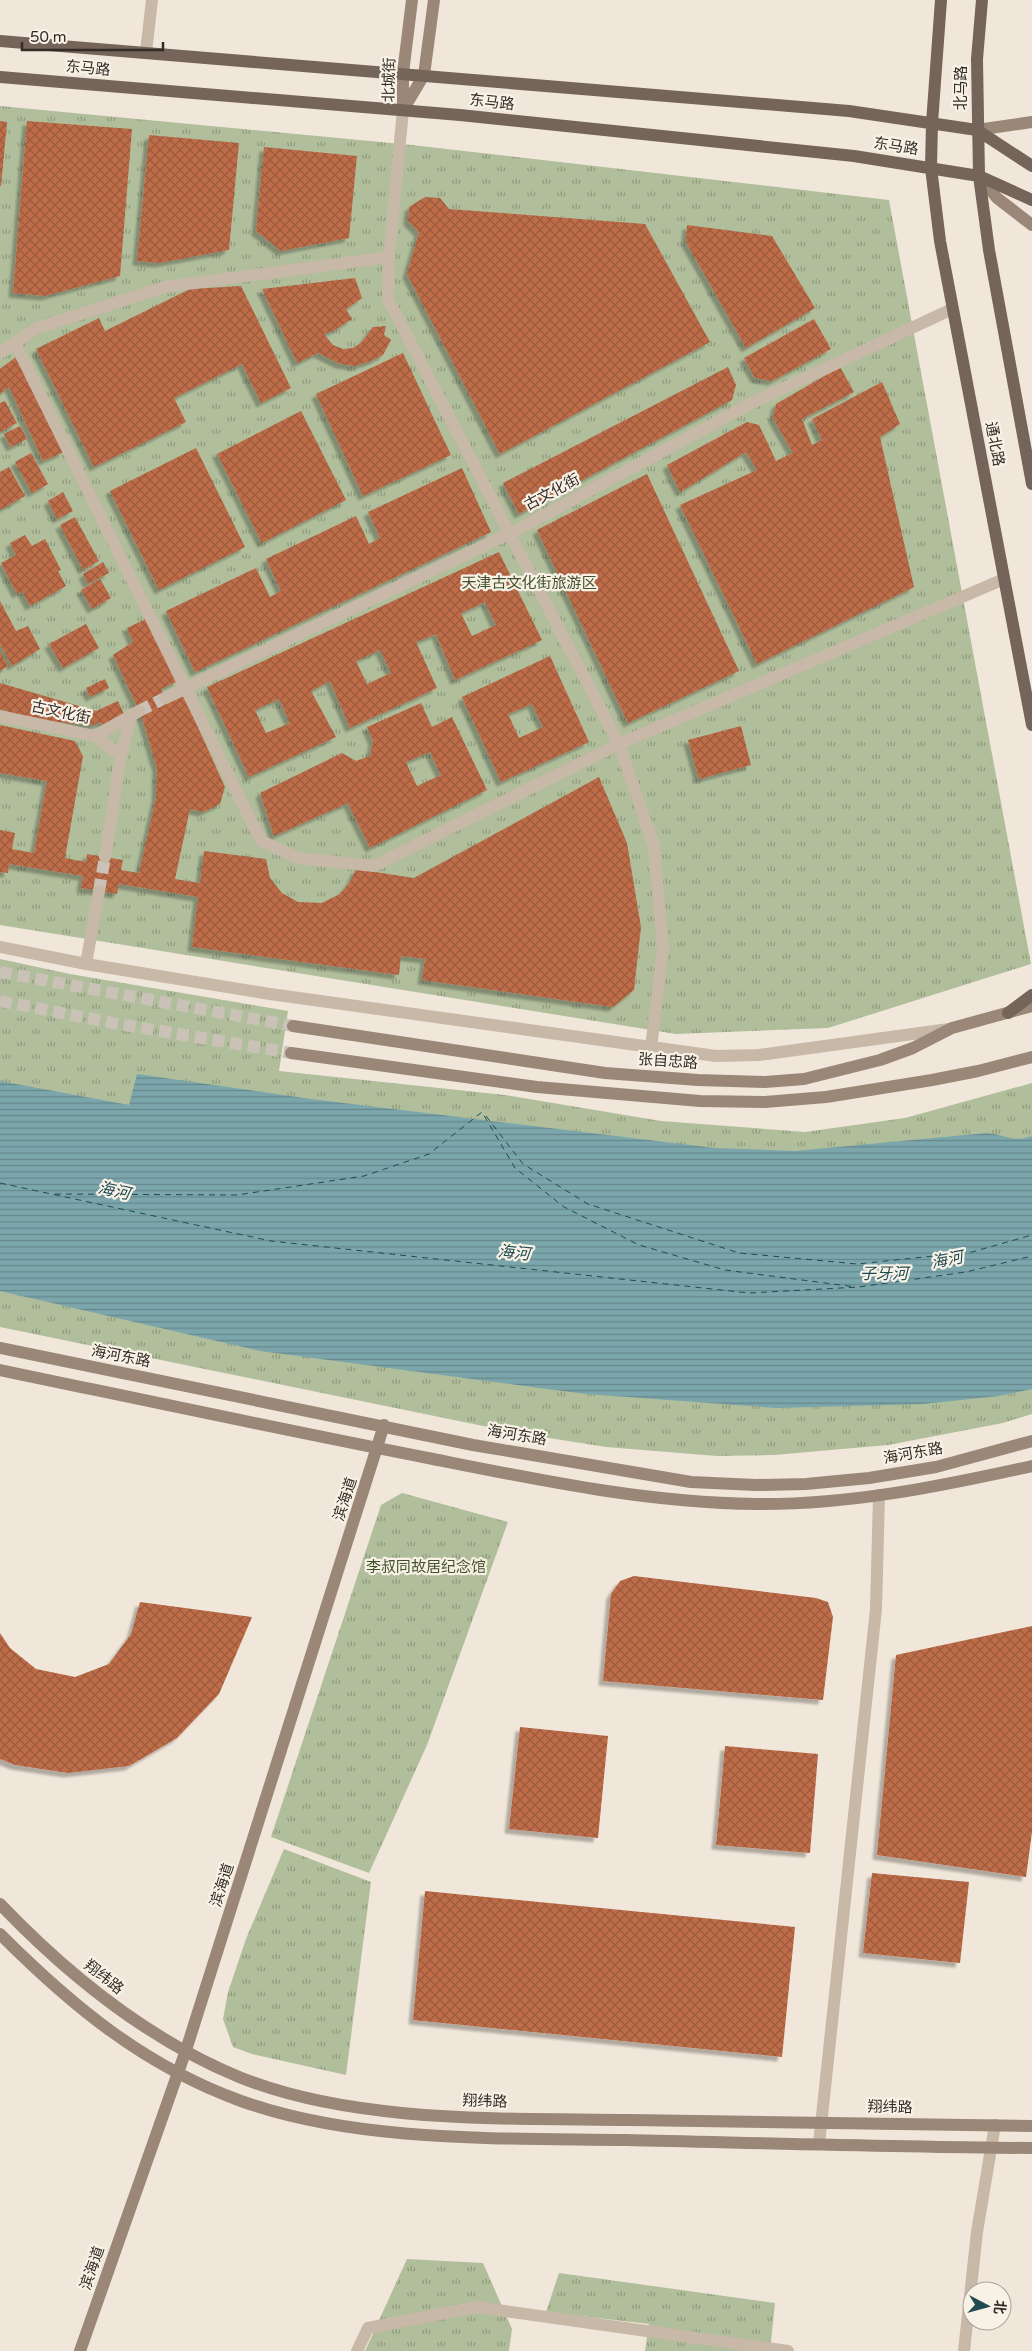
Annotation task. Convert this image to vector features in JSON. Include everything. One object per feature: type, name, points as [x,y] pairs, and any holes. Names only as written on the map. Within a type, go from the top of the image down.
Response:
[{"type":"main road","name":"北马路","points":[[931,168],[932,124],[941,0]]},
{"type":"main road","name":"北马路","points":[[979,176],[977,60],[982,0]]},
{"type":"main road","name":"东马路","points":[[0,41],[849,111],[977,130]]},
{"type":"main road","name":"东马路","points":[[0,77],[403,110],[854,156],[979,176],[1032,200]]},
{"type":"main road","points":[[977,130],[1032,166]]},
{"type":"main road","name":"通北路","points":[[931,168],[940,241],[952,309],[1032,725]]},
{"type":"main road","name":"通北路","points":[[979,176],[988,250],[1032,484]]},
{"type":"main road","points":[[1008,1013],[1032,995]]},
{"type":"street","points":[[146,52],[152,0]]},
{"type":"street","name":"北城街","points":[[403,110],[403,73],[412,0]]},
{"type":"street","name":"北城街","points":[[403,110],[424,75],[434,0]]},
{"type":"street","points":[[403,110],[389,257],[388,299],[619,744],[654,846],[662,948],[651,1048]]},
{"type":"street","points":[[977,130],[1032,122]]},
{"type":"street","points":[[979,176],[997,198],[1032,225]]},
{"type":"street","points":[[0,353],[37,328],[165,287],[389,257]]},
{"type":"street","name":"古文化街","points":[[165,698],[510,533],[752,403],[952,309]]},
{"type":"street","points":[[14,343],[261,841],[298,858],[374,866],[619,744],[1004,579]]},
{"type":"street","name":"古文化街","points":[[0,716],[95,736],[135,713],[120,756]]},
{"type":"street","points":[[95,736],[120,756],[105,857]]},
{"type":"street","points":[[86,964],[99,891]]},
{"type":"street","points":[[0,947],[86,964],[270,994],[716,1056],[759,1055],[952,1028]]},
{"type":"street","name":"张自忠路","points":[[294,1026],[605,1073],[698,1080],[765,1082],[804,1079],[872,1062],[912,1048],[952,1028],[1032,1006]]},
{"type":"street","points":[[291,1053],[537,1087],[700,1101],[766,1102],[826,1097],[932,1080],[978,1071],[1032,1057]]},
{"type":"street","name":"海河东路","points":[[0,1348],[473,1444],[691,1482],[756,1485],[806,1484],[860,1478],[936,1467],[1032,1441]]},
{"type":"street","points":[[0,1370],[377,1448],[601,1490],[689,1501],[756,1504],[798,1503],[878,1495],[939,1486],[1032,1466]]},
{"type":"street","name":"滨海道","points":[[80,2351],[186,2050],[384,1425]]},
{"type":"street","points":[[819,2144],[876,1609],[878,1495]]},
{"type":"street","name":"翔纬路","points":[[0,1904],[61,1964],[161,2039],[237,2076],[288,2094],[350,2106],[467,2118],[1032,2126]]},
{"type":"street","points":[[0,1934],[43,1977],[88,2016],[152,2060],[242,2101],[283,2113],[382,2130],[465,2137],[1032,2148]]},
{"type":"street","points":[[964,2351],[977,2232],[995,2125]]},
{"type":"street","points":[[357,2351],[368,2328],[476,2308],[780,2350]]},
{"type":"green space","name":"天津古文化街旅游区","points":[[0,106],[412,145],[889,200],[1031,964],[828,1028],[676,1034],[0,925]]},
{"type":"green space","name":"子牙河","points":[[0,959],[70,974],[288,1011],[279,1071],[505,1095],[661,1121],[805,1132],[905,1118],[1032,1083],[1032,1414],[1003,1423],[888,1445],[774,1455],[717,1456],[606,1447],[517,1433],[0,1327]]},
{"type":"green space","name":"李叔同故居纪念馆","points":[[402,1493],[508,1522],[427,1745],[369,1873],[271,1837],[381,1505]]},
{"type":"green space","points":[[284,1849],[371,1882],[346,2075],[252,2054],[233,2047],[223,2019],[228,1992],[246,1939]]},
{"type":"green space","points":[[407,2259],[483,2263],[512,2329],[509,2351],[365,2351]]},
{"type":"green space","points":[[559,2273],[775,2303],[770,2351],[645,2351],[649,2324],[546,2312]]},
{"type":"water","name":"子牙河","points":[[137,1074],[311,1099],[715,1148],[795,1151],[987,1133],[1014,1139],[1032,1136],[1032,1389],[999,1396],[923,1404],[776,1408],[586,1394],[260,1351],[0,1291],[0,1081],[129,1105]]},
{"type":"building","points":[[0,121],[7,122],[1,186],[0,186]]},
{"type":"building","points":[[27,121],[132,129],[120,276],[45,296],[13,293]]},
{"type":"building","points":[[149,135],[239,143],[229,250],[159,263],[137,261]]},
{"type":"building","points":[[264,147],[357,156],[349,238],[281,251],[256,231]]},
{"type":"building","points":[[425,197],[440,198],[449,209],[645,224],[710,342],[500,454],[407,274],[419,232],[408,221],[409,207]]},
{"type":"building","points":[[687,225],[772,236],[815,308],[746,348],[686,242]]},
{"type":"building","points":[[355,278],[362,298],[346,309],[352,319],[335,330],[324,334],[333,345],[343,349],[353,348],[362,342],[373,327],[386,326],[384,335],[391,340],[383,355],[355,366],[340,364],[318,353],[297,363],[262,289]]},
{"type":"building","points":[[241,286],[291,388],[261,403],[242,364],[174,398],[186,422],[94,467],[36,349],[99,318],[105,331],[190,289]]},
{"type":"building","points":[[814,319],[831,349],[772,381],[755,378],[744,358]]},
{"type":"building","points":[[403,353],[451,455],[363,496],[316,394]]},
{"type":"building","points":[[16,357],[64,452],[43,461],[9,387],[0,394],[0,369]]},
{"type":"building","points":[[728,367],[736,385],[732,400],[519,514],[503,483]]},
{"type":"building","points":[[840,367],[854,392],[802,419],[812,445],[822,440],[812,419],[882,382],[900,424],[880,437],[914,587],[757,664],[680,505],[757,470],[746,452],[680,492],[667,465],[747,422],[759,425],[776,461],[793,453],[773,418],[776,404]]},
{"type":"building","points":[[5,401],[17,423],[0,432],[0,403]]},
{"type":"building","points":[[301,411],[346,500],[262,543],[217,454]]},
{"type":"building","points":[[20,426],[27,439],[11,447],[4,434]]},
{"type":"building","points":[[196,448],[245,547],[159,590],[110,491]]},
{"type":"building","points":[[31,453],[48,484],[32,493],[15,462]]},
{"type":"building","points":[[9,467],[25,496],[0,510],[0,472]]},
{"type":"building","points":[[462,468],[491,532],[195,672],[166,611],[256,568],[270,597],[281,591],[266,559],[356,516],[369,544],[380,538],[368,512]]},
{"type":"building","points":[[647,474],[739,671],[628,723],[537,530]]},
{"type":"building","points":[[63,492],[73,511],[57,519],[48,501]]},
{"type":"building","points":[[75,517],[99,561],[83,570],[60,525]]},
{"type":"building","points":[[25,535],[32,546],[45,539],[61,570],[58,571],[66,586],[30,606],[22,591],[17,594],[1,563],[16,555],[10,543]]},
{"type":"building","points":[[499,552],[542,640],[455,680],[436,634],[416,642],[437,688],[350,728],[330,681],[311,691],[336,737],[249,777],[207,687]],"holes":[[[485,602],[496,625],[472,636],[461,613]],[[380,650],[391,673],[367,684],[356,661]],[[279,699],[290,723],[266,733],[255,710]]]},
{"type":"building","points":[[103,562],[109,573],[88,584],[83,574]]},
{"type":"building","points":[[100,579],[111,598],[92,609],[81,590]]},
{"type":"building","points":[[0,601],[16,631],[28,626],[40,649],[12,666],[0,644]]},
{"type":"building","points":[[148,618],[178,681],[161,689],[167,704],[184,696],[225,787],[220,804],[203,812],[190,809],[175,879],[200,883],[204,851],[266,859],[270,878],[282,893],[298,902],[322,903],[340,894],[350,882],[356,869],[414,878],[599,777],[627,843],[641,927],[634,990],[613,1007],[422,980],[425,959],[401,956],[399,975],[192,947],[198,897],[119,884],[117,894],[81,888],[83,876],[9,864],[8,873],[0,872],[0,830],[15,833],[12,849],[34,853],[47,781],[0,773],[0,725],[75,741],[83,756],[65,858],[86,862],[87,854],[123,860],[121,870],[139,873],[156,798],[157,768],[142,717],[113,655],[133,642],[127,628]]},
{"type":"building","points":[[86,624],[99,648],[63,668],[49,644]]},
{"type":"building","points":[[0,651],[8,666],[0,671]]},
{"type":"building","points":[[550,656],[589,742],[501,782],[462,697]],"holes":[[[532,704],[543,727],[519,738],[508,714]]]},
{"type":"building","points":[[105,679],[109,688],[90,697],[86,688]]},
{"type":"building","points":[[0,683],[96,711],[118,701],[124,714],[103,725],[102,722],[93,725],[34,720],[0,709]]},
{"type":"building","points":[[421,703],[432,727],[452,717],[487,790],[370,848],[348,803],[274,836],[260,793],[342,753],[356,761],[370,756],[373,741],[367,727]],"holes":[[[430,752],[441,775],[417,786],[406,762]]]},
{"type":"building","points":[[741,726],[751,765],[699,779],[688,740]]},
{"type":"building","points":[[634,1576],[816,1598],[828,1602],[833,1617],[823,1700],[603,1681],[611,1594],[620,1581]]},
{"type":"building","points":[[140,1602],[252,1617],[219,1694],[177,1738],[129,1766],[68,1773],[15,1765],[0,1759],[0,1633],[10,1648],[36,1669],[75,1677],[109,1664],[131,1634]]},
{"type":"building","points":[[1032,1626],[1032,1832],[1026,1877],[877,1855],[896,1655]]},
{"type":"building","points":[[520,1727],[608,1736],[598,1838],[509,1829]]},
{"type":"building","points":[[725,1746],[818,1754],[810,1853],[716,1845]]},
{"type":"building","points":[[872,1873],[969,1882],[960,1963],[863,1953]]},
{"type":"building","points":[[425,1891],[795,1927],[782,2057],[413,2020]]},
{"type":"ferry route","points":[[55,1194],[237,1195],[364,1176],[429,1154],[482,1112],[515,1168],[564,1207],[639,1245],[725,1270],[856,1287]]},
{"type":"ferry route","points":[[486,1116],[523,1164],[588,1204],[739,1253],[857,1264],[972,1252],[1032,1235]]},
{"type":"ferry route","points":[[0,1183],[271,1241],[749,1293],[859,1287],[966,1272],[1032,1256]]},
{"type":"tunnel","points":[[139,711],[165,698]]},
{"type":"tunnel","points":[[99,891],[105,857]]},
{"type":"tunnel","points":[[0,972],[293,1026]]},
{"type":"tunnel","points":[[0,1001],[113,1023],[291,1053]]},
{"type":"water label","name":"海河","points":[[114,1191]]},
{"type":"water label","name":"海河","points":[[514,1253]]},
{"type":"water label","name":"海河","points":[[947,1260]]}]
